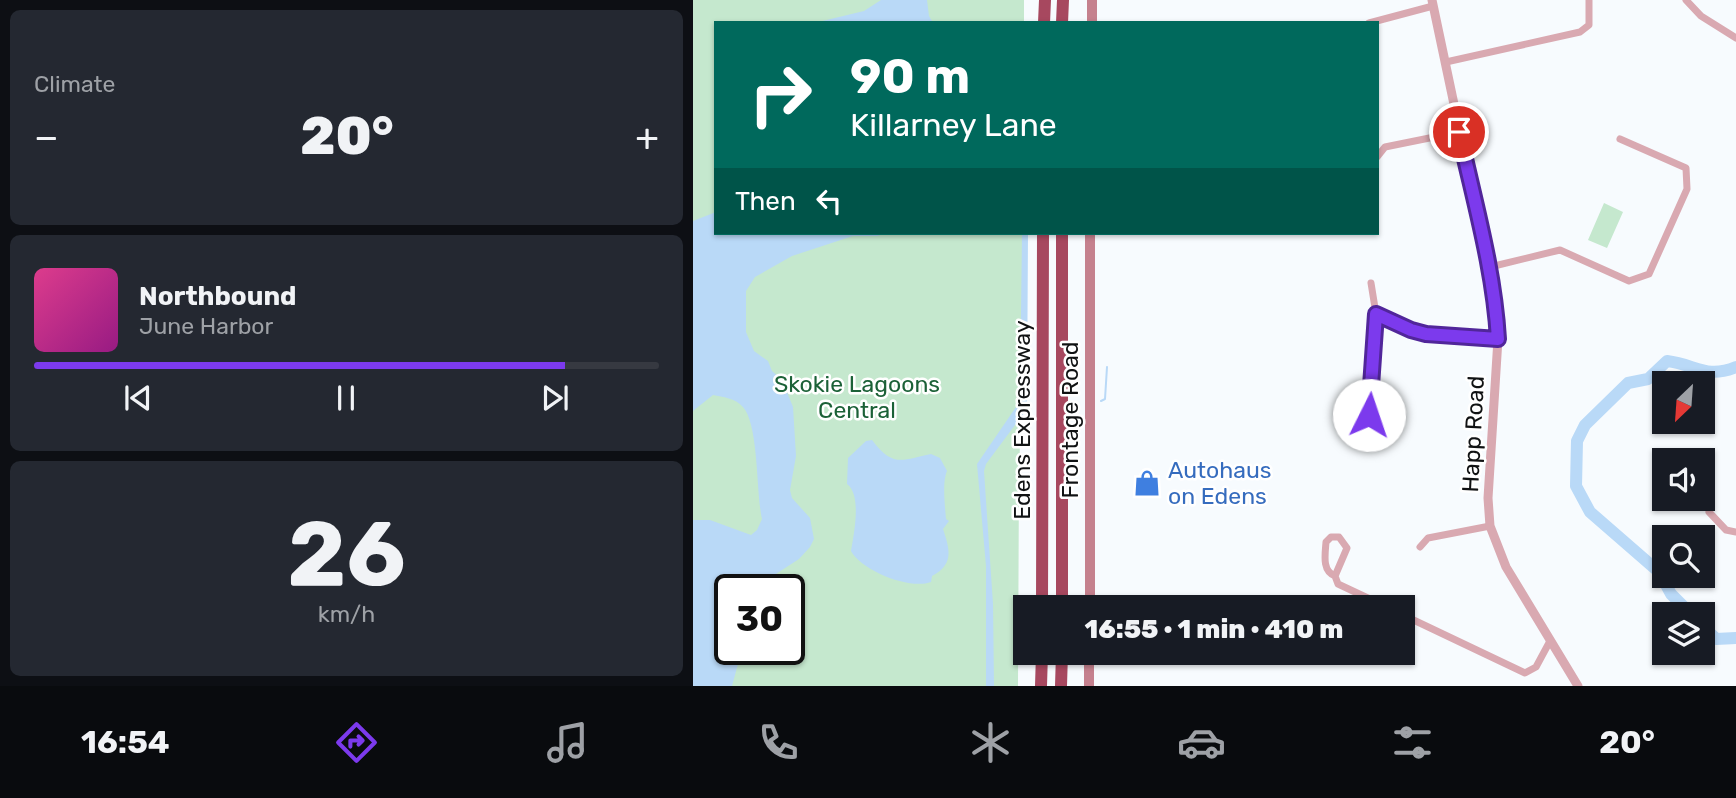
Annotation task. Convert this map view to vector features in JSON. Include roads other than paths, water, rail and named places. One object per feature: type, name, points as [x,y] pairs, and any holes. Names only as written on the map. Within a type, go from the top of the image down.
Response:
[{"type":"highway","points":[[1044,21],[1045,0]]},
{"type":"highway","points":[[1062,21],[1063,0]]},
{"type":"highway","name":"Edens Expressway","points":[[1042,595],[1044,235]]},
{"type":"highway","name":"Edens Expressway","points":[[1062,235],[1062,595]]},
{"type":"highway","points":[[1041,665],[1041,686]]},
{"type":"highway","points":[[1061,686],[1062,665]]},
{"type":"main road","points":[[1091,0],[1092,21]]},
{"type":"main road","name":"Frontage Road","points":[[1090,235],[1090,595]]},
{"type":"main road","points":[[1089,665],[1089,686]]},
{"type":"street","points":[[1446,62],[1580,32],[1589,25],[1589,0]]},
{"type":"street","points":[[1686,0],[1701,16],[1736,38]]},
{"type":"street","points":[[1375,21],[1433,3]]},
{"type":"street","name":"Happ Road","points":[[1433,3],[1496,303],[1498,339],[1488,498],[1490,526],[1506,567],[1578,686]]},
{"type":"street","points":[[1379,154],[1385,147],[1459,132]]},
{"type":"street","points":[[1490,267],[1560,250],[1629,281],[1649,275],[1688,189],[1686,168],[1620,139]]},
{"type":"street","points":[[1369,415],[1376,314],[1371,283]]},
{"type":"street","points":[[1376,314],[1426,334],[1498,339]]},
{"type":"street","points":[[1709,512],[1726,530],[1736,532]]},
{"type":"street","points":[[1420,547],[1428,538],[1490,526]]},
{"type":"street","points":[[1335,576],[1347,548],[1339,537],[1331,537],[1326,542],[1325,568],[1335,576],[1339,584],[1362,595]]},
{"type":"street","points":[[1415,621],[1525,673],[1537,667],[1551,641]]},
{"type":"water","points":[[881,0],[927,0],[932,21],[822,21],[864,11]]},
{"type":"water","points":[[714,213],[714,235],[881,235],[853,236],[792,256],[755,277],[746,291],[746,332],[754,351],[768,361],[772,371],[782,380],[793,407],[796,456],[790,490],[792,498],[810,518],[814,539],[799,559],[776,574],[714,574],[714,665],[738,665],[732,686],[693,686],[693,520],[710,520],[751,535],[757,530],[762,519],[752,428],[743,407],[725,397],[713,395],[693,411],[693,221]]},
{"type":"water","points":[[1022,235],[1028,235],[1027,402],[1024,413],[986,464],[984,471],[993,604],[994,686],[986,686],[986,566],[977,464],[1016,407],[1020,394]]},
{"type":"water","points":[[872,440],[886,455],[899,460],[931,454],[940,458],[947,471],[944,494],[946,519],[949,521],[943,529],[948,556],[944,567],[932,576],[931,582],[911,583],[887,577],[865,565],[851,551],[856,505],[852,489],[847,484],[848,458],[866,441]]},
{"type":"waterway","points":[[1679,602],[1671,594],[1659,572],[1590,512],[1576,486],[1577,441],[1585,425],[1628,383],[1648,379],[1667,361],[1717,372],[1736,367]]},
{"type":"waterway","points":[[1101,401],[1105,399],[1107,367]]},
{"type":"waterway","points":[[1715,638],[1736,638]]},
{"type":"place","name":"Autohaus on Edens","points":[[1147,483]]},
{"type":"park label","name":"Skokie Lagoons Central","points":[[857,397]]}]
